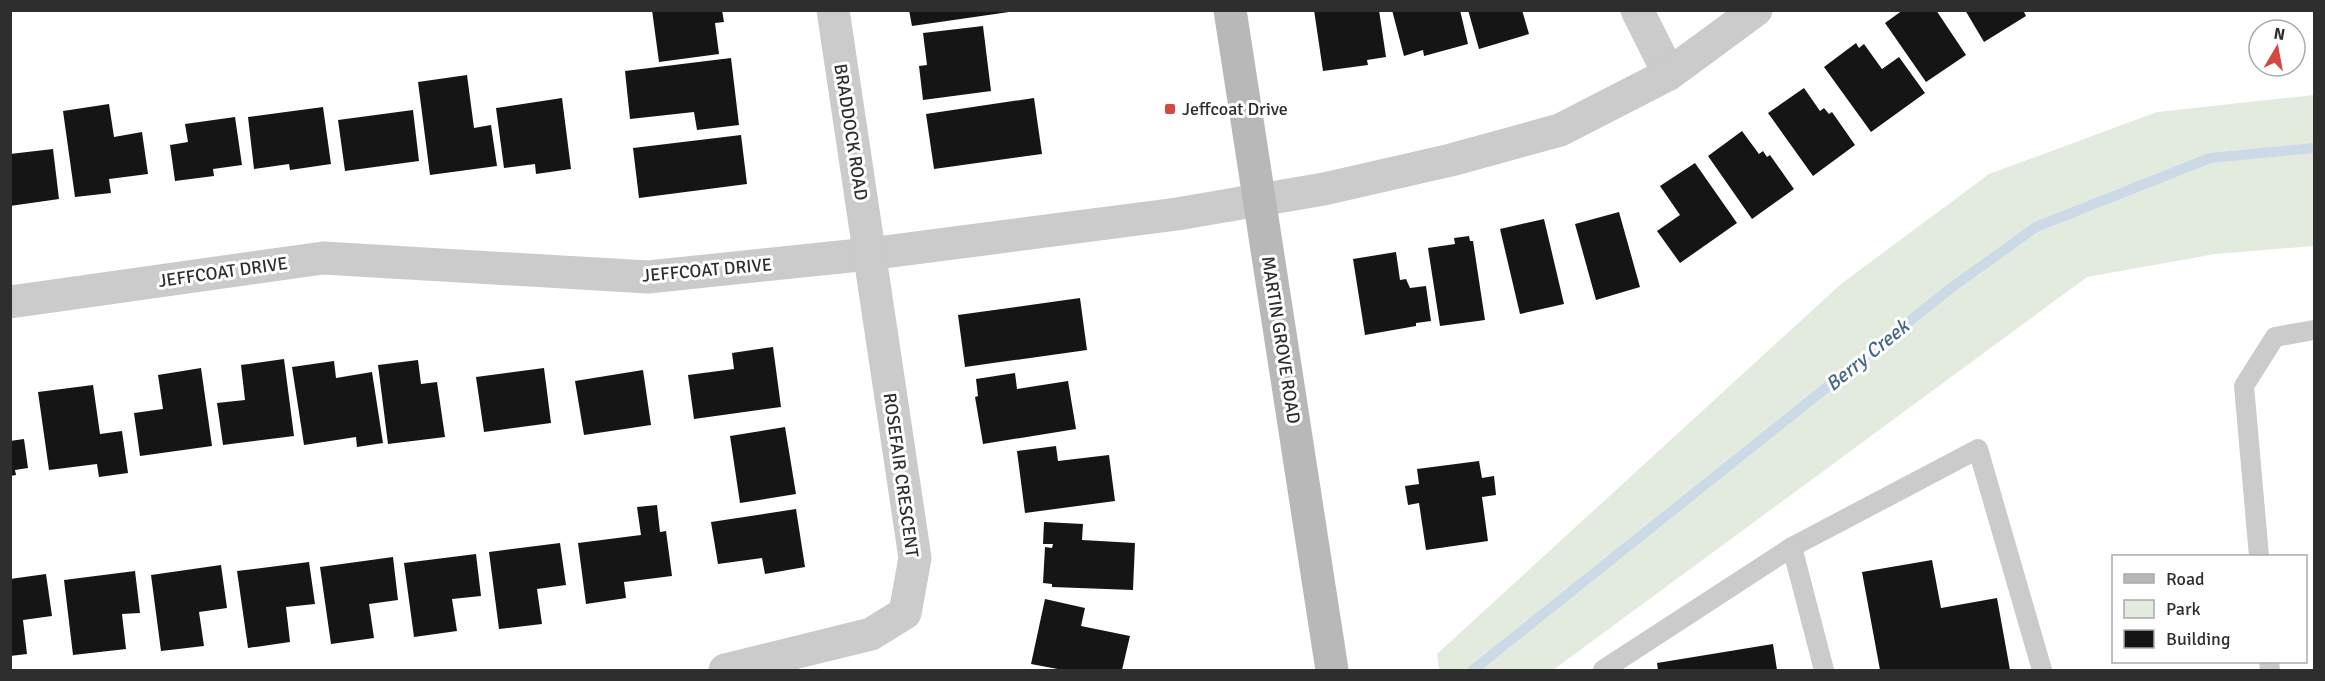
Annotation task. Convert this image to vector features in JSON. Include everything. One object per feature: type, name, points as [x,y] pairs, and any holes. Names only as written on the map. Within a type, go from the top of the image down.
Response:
[{"type":"main road","name":"MARTIN GROVE ROAD","points":[[1230,10],[1332,670]]},
{"type":"street","name":"BRADDOCK ROAD","points":[[833,10],[869,255]]},
{"type":"street","points":[[1637,10],[1669,74]]},
{"type":"street","name":"JEFFCOAT DRIVE","points":[[10,302],[323,258],[648,277],[869,255],[1260,200],[1324,189],[1440,163],[1560,130],[1669,74],[1756,10]]},
{"type":"street","name":"ROSEFAIR CRESCENT","points":[[725,670],[871,634],[905,613],[915,558],[869,255]]},
{"type":"lane","points":[[2259,555],[2244,386],[2275,337],[2314,330]]},
{"type":"lane","points":[[1603,670],[1792,547],[1978,449],[2042,670]]},
{"type":"lane","points":[[1792,547],[1824,670]]},
{"type":"green space","points":[[2314,95],[2314,246],[2215,254],[2087,277],[1553,670],[1439,670],[1437,654],[1841,284],[1989,174],[2157,112]]},
{"type":"building","points":[[652,10],[722,10],[724,22],[715,23],[719,54],[659,62]]},
{"type":"building","points":[[909,10],[1009,10],[1009,12],[912,26]]},
{"type":"building","points":[[1314,10],[1379,10],[1386,57],[1367,60],[1368,65],[1323,71]]},
{"type":"building","points":[[1392,10],[1460,10],[1468,44],[1424,56],[1423,50],[1404,56]]},
{"type":"building","points":[[1468,10],[1522,10],[1529,34],[1479,49]]},
{"type":"building","points":[[1903,10],[1936,10],[1966,55],[1926,82],[1885,23]]},
{"type":"building","points":[[1965,10],[2023,10],[2026,16],[1984,42]]},
{"type":"building","points":[[983,26],[991,91],[923,100],[919,66],[927,65],[923,33]]},
{"type":"building","points":[[1856,43],[1859,48],[1864,44],[1882,69],[1899,57],[1925,93],[1871,132],[1824,67]]},
{"type":"building","points":[[731,58],[739,125],[697,130],[694,112],[630,119],[625,71]]},
{"type":"building","points":[[467,75],[474,128],[491,125],[497,166],[430,175],[418,82]]},
{"type":"building","points":[[1804,88],[1820,111],[1824,108],[1829,114],[1832,112],[1855,145],[1813,176],[1768,113]]},
{"type":"building","points":[[562,98],[571,169],[536,174],[535,164],[504,168],[496,108]]},
{"type":"building","points":[[1034,98],[1042,154],[934,169],[926,114]]},
{"type":"building","points":[[109,104],[114,137],[142,132],[148,174],[109,179],[111,193],[75,197],[63,111]]},
{"type":"building","points":[[323,107],[331,164],[290,170],[289,164],[254,169],[248,117]]},
{"type":"building","points":[[413,110],[419,161],[345,171],[338,120]]},
{"type":"building","points":[[235,117],[242,165],[213,169],[214,176],[175,181],[170,145],[188,142],[185,124]]},
{"type":"building","points":[[1742,131],[1759,154],[1763,151],[1767,157],[1770,155],[1794,189],[1752,219],[1708,156]]},
{"type":"building","points":[[741,135],[747,184],[639,198],[633,148]]},
{"type":"building","points":[[53,149],[59,199],[10,206],[10,154]]},
{"type":"building","points":[[1695,163],[1737,223],[1680,263],[1657,231],[1680,215],[1660,186]]},
{"type":"building","points":[[1619,212],[1640,287],[1596,300],[1575,224]]},
{"type":"building","points":[[1544,219],[1564,304],[1520,314],[1500,229]]},
{"type":"building","points":[[1469,236],[1470,241],[1473,241],[1485,320],[1440,326],[1428,248],[1455,244],[1454,238]]},
{"type":"building","points":[[1396,252],[1400,280],[1406,279],[1410,288],[1426,286],[1431,321],[1365,335],[1353,259]]},
{"type":"building","points":[[1080,298],[1087,350],[965,367],[958,315]]},
{"type":"building","points":[[773,347],[781,407],[694,419],[688,375],[734,369],[732,353]]},
{"type":"building","points":[[284,359],[294,436],[223,445],[217,403],[245,400],[241,365]]},
{"type":"building","points":[[418,360],[421,384],[437,382],[445,437],[388,444],[378,365]]},
{"type":"building","points":[[334,361],[336,378],[372,372],[383,443],[357,447],[356,437],[304,445],[292,367]]},
{"type":"building","points":[[201,368],[212,446],[140,456],[134,413],[163,409],[158,375]]},
{"type":"building","points":[[544,368],[551,423],[484,432],[476,377]]},
{"type":"building","points":[[643,370],[651,425],[584,435],[575,381]]},
{"type":"building","points":[[1015,373],[1017,389],[1068,381],[1076,429],[983,444],[975,397],[978,396],[976,379]]},
{"type":"building","points":[[93,385],[100,434],[122,431],[128,473],[99,477],[97,464],[49,470],[38,392]]},
{"type":"building","points":[[785,427],[796,494],[740,503],[730,436]]},
{"type":"building","points":[[24,439],[28,468],[15,470],[16,475],[10,476],[10,441]]},
{"type":"building","points":[[1056,446],[1058,461],[1109,455],[1115,501],[1025,513],[1017,451]]},
{"type":"building","points":[[1479,461],[1482,478],[1494,476],[1496,495],[1482,497],[1488,541],[1426,550],[1419,503],[1408,505],[1405,486],[1419,484],[1417,469]]},
{"type":"building","points":[[657,505],[660,532],[666,531],[672,576],[624,582],[626,598],[586,604],[578,543],[641,535],[637,507]]},
{"type":"building","points":[[796,509],[805,567],[765,574],[762,558],[718,564],[711,522]]},
{"type":"building","points":[[1044,522],[1083,524],[1082,540],[1135,543],[1133,590],[1052,587],[1052,584],[1043,583],[1045,547],[1052,548],[1053,544],[1043,544]]},
{"type":"building","points":[[560,543],[566,585],[537,589],[542,624],[499,629],[489,552]]},
{"type":"building","points":[[476,554],[481,596],[452,599],[457,631],[414,637],[404,563]]},
{"type":"building","points":[[393,557],[398,600],[369,604],[374,638],[331,644],[320,567]]},
{"type":"building","points":[[1932,560],[1941,608],[1997,598],[2010,670],[1880,670],[1862,572]]},
{"type":"building","points":[[309,562],[315,604],[286,607],[290,642],[248,648],[237,571]]},
{"type":"building","points":[[221,565],[227,608],[199,612],[204,646],[161,651],[151,575]]},
{"type":"building","points":[[135,571],[140,613],[122,614],[126,649],[73,655],[64,580]]},
{"type":"building","points":[[46,574],[52,616],[23,620],[27,654],[10,656],[10,579]]},
{"type":"building","points":[[1045,599],[1085,608],[1081,626],[1130,636],[1122,670],[1063,670],[1031,664]]},
{"type":"building","points":[[1773,644],[1777,670],[1658,670],[1657,663]]},
{"type":"waterway","name":"Berry Creek","points":[[1473,670],[1951,288],[2036,227],[2210,158],[2314,148]]},
{"type":"place","name":"Jeffcoat Drive","points":[[1170,109]]}]
